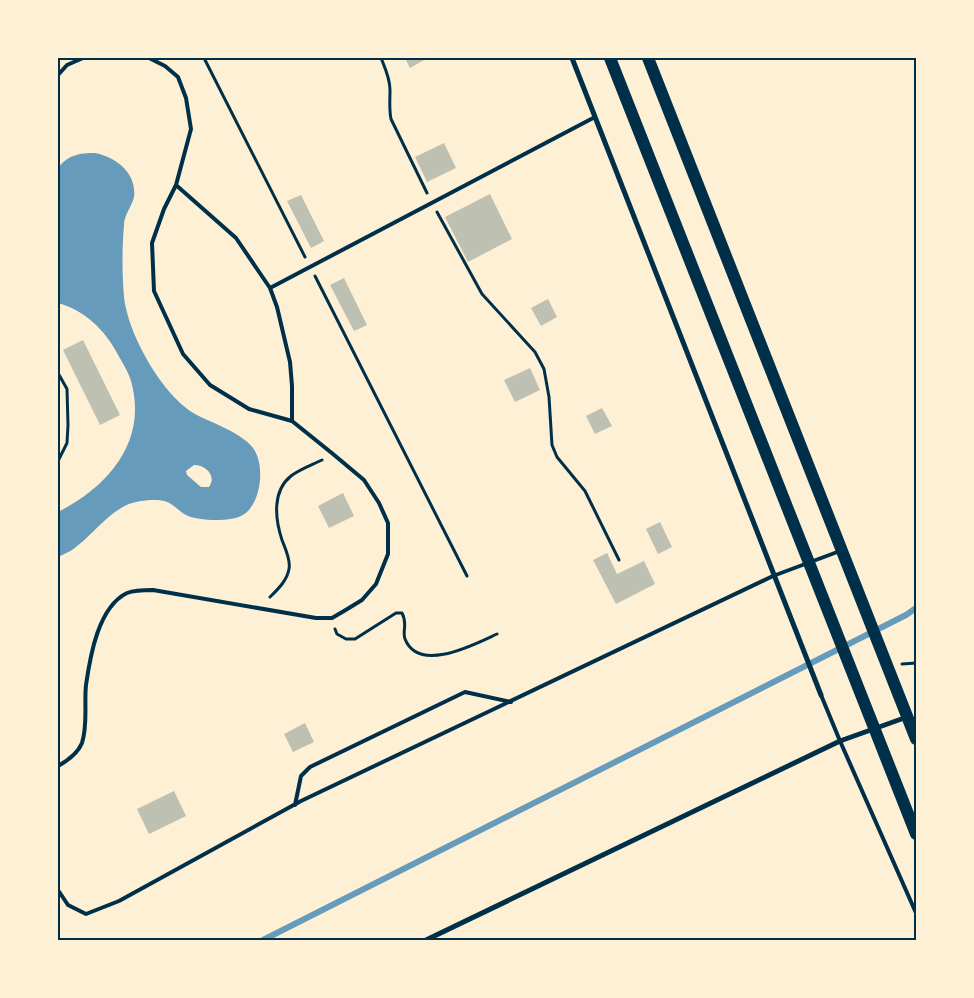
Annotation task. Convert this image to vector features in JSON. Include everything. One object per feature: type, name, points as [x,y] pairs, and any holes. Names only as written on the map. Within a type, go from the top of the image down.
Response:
[{"type":"main road","points":[[610,58],[916,834]]},
{"type":"main road","points":[[648,58],[916,739]]},
{"type":"street","points":[[572,58],[821,695]]},
{"type":"street","points":[[426,940],[840,742],[908,717]]},
{"type":"lane","points":[[58,75],[67,65],[83,58]]},
{"type":"lane","points":[[58,766],[76,753],[82,743],[86,686],[97,632],[112,604],[127,593],[142,590],[316,618],[332,618],[362,600],[376,584],[388,554],[388,523],[379,502],[364,480],[292,421],[249,409],[210,385],[183,354],[168,323],[154,291],[152,243],[176,184],[191,128],[186,98],[178,77],[165,66],[149,58]]},
{"type":"lane","points":[[270,288],[595,117]]},
{"type":"lane","points":[[176,184],[236,238],[270,288],[277,307],[290,362],[292,421]]},
{"type":"lane","points":[[58,890],[68,905],[86,914],[119,901],[294,805],[773,576],[842,550]]},
{"type":"lane","points":[[294,805],[301,776],[310,768],[465,692],[511,702]]},
{"type":"lane","points":[[821,695],[916,913]]},
{"type":"path","points":[[204,58],[467,576]]},
{"type":"path","points":[[381,58],[389,81],[391,119],[432,202],[482,294],[535,352],[544,369],[549,397],[552,445],[557,457],[585,492],[619,560]]},
{"type":"path","points":[[58,373],[66,389],[68,425],[67,443],[58,461]]},
{"type":"path","points":[[259,608],[281,586],[289,569],[276,511],[284,484],[300,471],[333,454]]},
{"type":"path","points":[[332,618],[337,634],[346,639],[355,639],[396,613],[402,613],[406,620],[404,638],[412,650],[424,655],[454,653],[497,634]]},
{"type":"water","points":[[95,153],[110,158],[124,168],[129,174],[134,188],[134,197],[124,225],[123,279],[127,312],[140,345],[159,378],[183,405],[195,414],[234,433],[253,448],[257,455],[260,475],[257,495],[253,504],[241,516],[221,520],[206,520],[186,515],[164,501],[154,500],[131,503],[106,519],[75,548],[58,557],[58,512],[93,489],[108,475],[120,459],[129,442],[134,423],[135,403],[131,381],[127,370],[112,345],[93,322],[68,306],[58,303],[58,168],[66,160],[79,154]],"holes":[[[194,465],[206,469],[211,475],[212,479],[209,487],[201,487],[187,475],[186,471]]]},
{"type":"building","points":[[405,58],[425,58],[426,59],[410,68]]},
{"type":"building","points":[[444,143],[456,168],[427,182],[415,157]]},
{"type":"building","points":[[490,194],[512,239],[468,262],[445,217]]},
{"type":"building","points":[[301,195],[324,241],[311,248],[287,201]]},
{"type":"building","points":[[344,278],[367,325],[354,331],[330,285]]},
{"type":"building","points":[[548,299],[557,317],[541,326],[531,308]]},
{"type":"building","points":[[83,340],[120,415],[100,425],[63,350]]},
{"type":"building","points":[[530,368],[540,390],[515,402],[504,380]]},
{"type":"building","points":[[602,408],[612,426],[595,434],[586,416]]},
{"type":"building","points":[[343,493],[354,516],[329,528],[318,506]]},
{"type":"building","points":[[660,522],[672,547],[658,554],[646,529]]},
{"type":"building","points":[[607,553],[617,574],[644,561],[655,584],[616,604],[593,560]]},
{"type":"building","points":[[305,723],[314,742],[293,752],[284,734]]},
{"type":"building","points":[[174,791],[186,816],[149,834],[137,809]]},
{"type":"waterway","points":[[263,940],[906,615],[916,608]]}]
